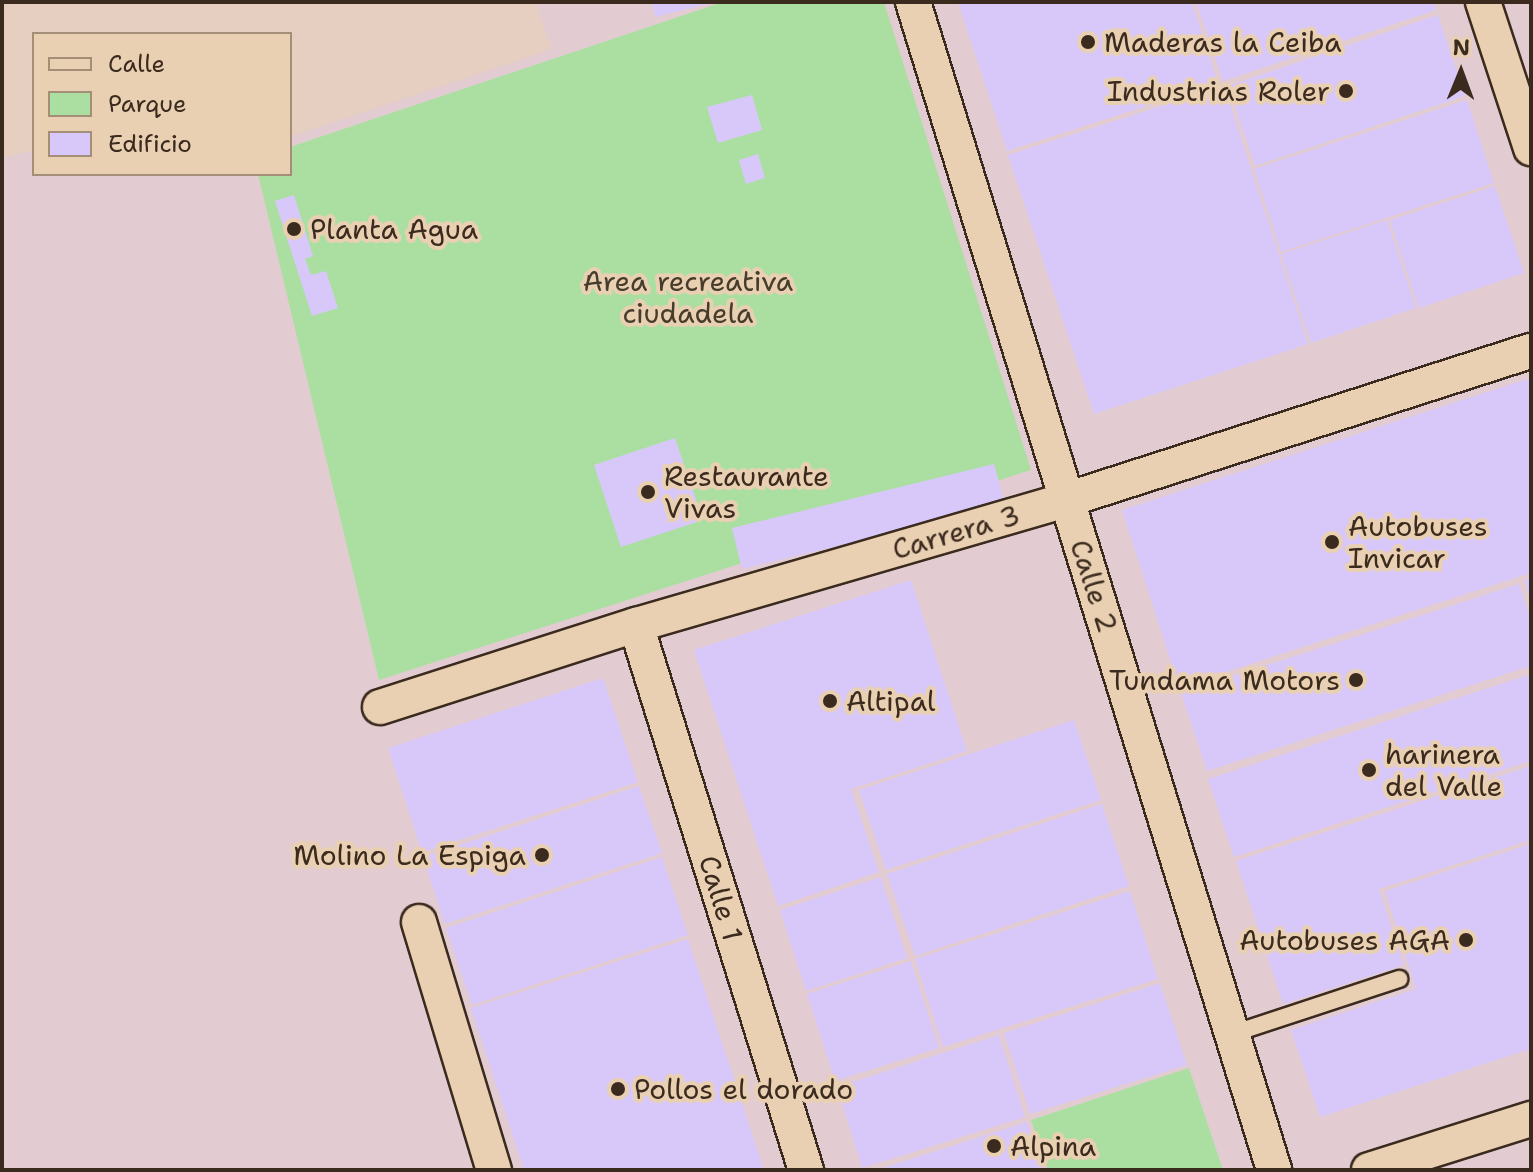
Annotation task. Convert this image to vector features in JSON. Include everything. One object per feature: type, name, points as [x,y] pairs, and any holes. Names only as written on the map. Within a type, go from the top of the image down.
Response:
[{"type":"street","name":"Calle 2","points":[[913,2],[1066,500],[1235,1033],[1274,1170]]},
{"type":"street","points":[[1483,2],[1531,148]]},
{"type":"street","name":"Carrera 3","points":[[380,707],[636,625],[1066,500],[1531,351]]},
{"type":"street","name":"Calle 1","points":[[636,625],[806,1170]]},
{"type":"street","points":[[419,922],[494,1170]]},
{"type":"street","points":[[1369,1170],[1531,1119]]},
{"type":"lane","points":[[1235,1033],[1399,979]]},
{"type":"shaded area","points":[[535,2],[1531,2],[1531,1170],[2,1170],[2,158],[32,150],[32,176],[292,176],[292,136],[552,49]]},
{"type":"green space","name":"Area recreativa ciudadela","points":[[723,2],[884,2],[1031,470],[379,680],[258,176],[292,176],[292,146]]},
{"type":"green space","points":[[1189,1068],[1223,1170],[1048,1170],[1031,1120]]},
{"type":"building","points":[[652,2],[712,2],[712,3],[655,17]]},
{"type":"building","name":"Maderas la Ceiba","points":[[958,2],[1192,2],[1218,83],[1007,151]]},
{"type":"building","points":[[1196,2],[1434,2],[1436,10],[1223,81]]},
{"type":"building","name":"Industrias Roler","points":[[1438,15],[1465,96],[1255,166],[1228,86]]},
{"type":"building","points":[[1224,86],[1308,344],[1094,414],[1008,155]]},
{"type":"building","points":[[752,95],[762,130],[718,143],[707,107]]},
{"type":"building","points":[[1467,100],[1494,183],[1281,252],[1254,169]]},
{"type":"building","points":[[758,154],[765,178],[746,184],[739,160]]},
{"type":"building","points":[[1495,186],[1524,273],[1419,308],[1390,220]]},
{"type":"building","name":"Planta Agua","points":[[294,195],[313,256],[305,259],[311,275],[326,271],[338,308],[312,316],[275,201]]},
{"type":"building","points":[[1387,220],[1416,308],[1311,343],[1281,254]]},
{"type":"building","name":"Autobuses Invicar","points":[[1531,378],[1531,573],[1179,687],[1122,510]]},
{"type":"building","name":"Restaurante Vivas","points":[[675,438],[703,520],[621,547],[594,465]]},
{"type":"building","points":[[994,464],[1005,505],[742,569],[732,528]]},
{"type":"building","points":[[1531,577],[1531,600],[1530,600],[1524,580]]},
{"type":"building","name":"Altipal","points":[[911,580],[967,751],[851,789],[879,872],[778,906],[694,650]]},
{"type":"building","name":"Tundama Motors","points":[[1519,584],[1531,620],[1531,666],[1207,771],[1181,693]]},
{"type":"building","name":"harinera del Valle","points":[[1531,674],[1531,761],[1234,857],[1208,779]]},
{"type":"building","points":[[603,678],[638,782],[422,852],[388,748]]},
{"type":"building","points":[[1074,720],[1101,800],[886,870],[859,790]]},
{"type":"building","points":[[1531,766],[1531,840],[1379,889],[1404,965],[1283,1004],[1236,861]]},
{"type":"building","name":"Molino La Espiga","points":[[639,786],[662,853],[445,924],[423,857]]},
{"type":"building","points":[[1102,804],[1129,886],[915,956],[887,874]]},
{"type":"building","name":"Autobuses AGA","points":[[1531,844],[1531,1049],[1320,1117],[1291,1030],[1416,989],[1385,891]]},
{"type":"building","points":[[662,857],[688,935],[472,1005],[446,928]]},
{"type":"building","points":[[881,877],[907,958],[806,991],[780,910]]},
{"type":"building","points":[[1130,891],[1158,979],[943,1047],[915,959]]},
{"type":"building","name":"Pollos el dorado","points":[[688,939],[764,1170],[524,1170],[471,1008]]},
{"type":"building","points":[[911,961],[939,1048],[835,1081],[807,994]]},
{"type":"building","points":[[1160,983],[1187,1065],[1030,1114],[1004,1033]]},
{"type":"building","points":[[999,1035],[1025,1117],[862,1168],[837,1087]]},
{"type":"building","name":"Alpina","points":[[1027,1122],[1043,1170],[880,1170],[880,1169]]},
{"type":"place","name":"Maderas la Ceiba","points":[[1088,42]]},
{"type":"place","name":"Industrias Roler","points":[[1346,91]]},
{"type":"place","name":"Planta Agua","points":[[294,229]]},
{"type":"place","name":"Restaurante Vivas","points":[[648,492]]},
{"type":"place","name":"Autobuses Invicar","points":[[1332,542]]},
{"type":"place","name":"Tundama Motors","points":[[1356,680]]},
{"type":"place","name":"Altipal","points":[[830,701]]},
{"type":"place","name":"harinera del Valle","points":[[1369,770]]},
{"type":"place","name":"Molino La Espiga","points":[[542,855]]},
{"type":"place","name":"Autobuses AGA","points":[[1466,940]]},
{"type":"place","name":"Pollos el dorado","points":[[618,1089]]},
{"type":"place","name":"Alpina","points":[[994,1146]]}]
